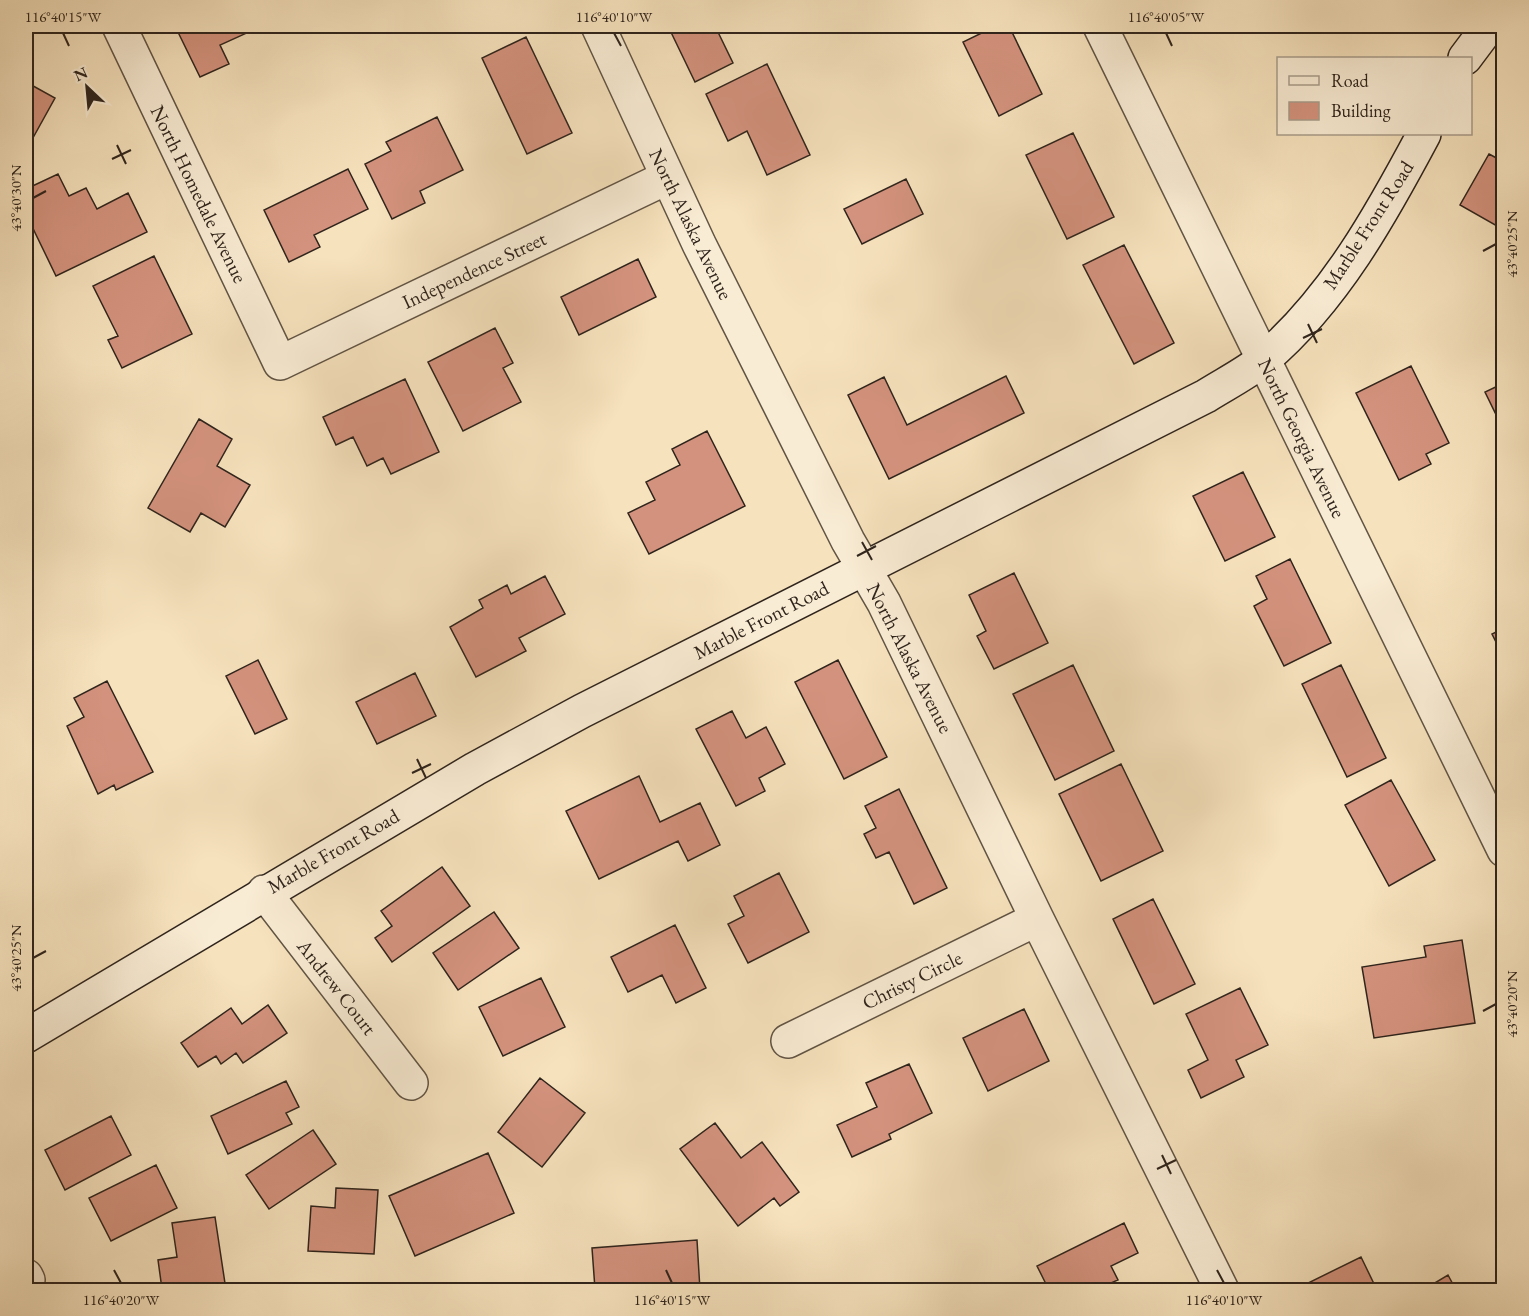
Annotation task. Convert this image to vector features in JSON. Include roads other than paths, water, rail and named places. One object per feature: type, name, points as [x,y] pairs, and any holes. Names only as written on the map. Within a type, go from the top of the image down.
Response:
[{"type":"street","name":"North Homedale Avenue","points":[[119,26],[280,363]]},
{"type":"street","name":"North Alaska Avenue","points":[[598,26],[668,177],[837,520],[884,603],[1037,919],[1221,1290]]},
{"type":"street","name":"North Georgia Avenue","points":[[1100,26],[1503,850]]},
{"type":"street","points":[[1466,57],[1489,26]]},
{"type":"street","name":"Marble Front Road","points":[[26,1036],[264,892],[484,763],[1206,396],[1263,359],[1304,319],[1342,272],[1423,135]]},
{"type":"street","name":"Independence Street","points":[[280,363],[668,177]]},
{"type":"street","name":"Andrew Court","points":[[264,892],[411,1083]]},
{"type":"street","name":"Christy Circle","points":[[788,1041],[1037,919]]}]
